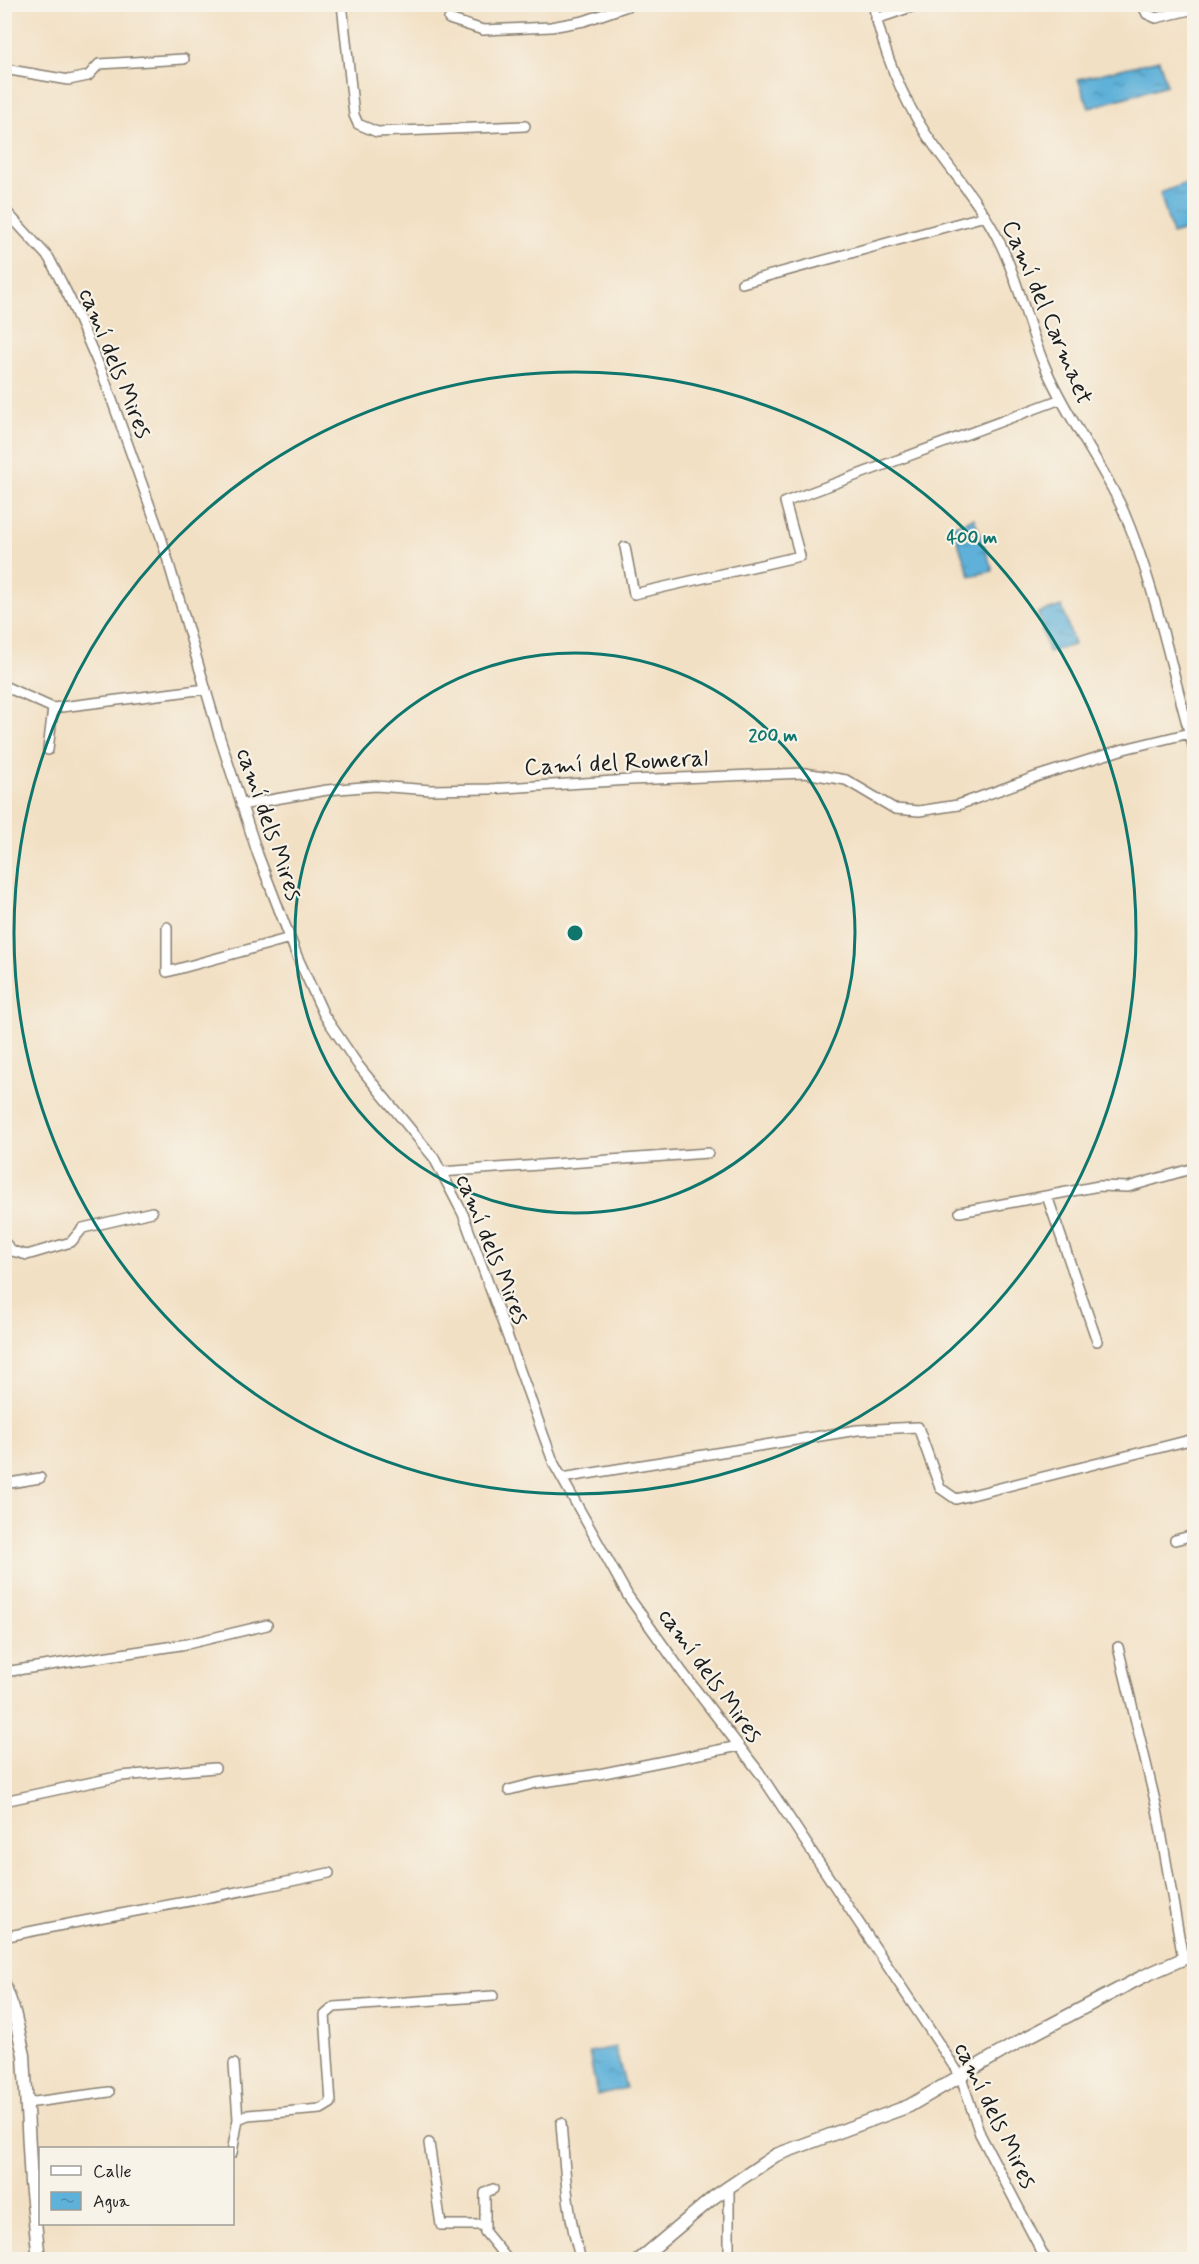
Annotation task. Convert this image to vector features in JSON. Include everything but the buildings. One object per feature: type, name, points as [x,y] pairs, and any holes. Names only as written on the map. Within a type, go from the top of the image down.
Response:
[{"type":"main road","points":[[639,2259],[729,2187],[776,2156],[909,2106],[1032,2035],[1144,1976],[1189,1957]]},
{"type":"main road","points":[[4,1984],[14,2012],[24,2055],[27,2103],[35,2162],[39,2259]]},
{"type":"street","points":[[342,4],[354,115],[358,124],[377,132],[525,126]]},
{"type":"street","points":[[448,19],[483,30],[551,27],[584,21],[633,4]]},
{"type":"street","name":"Camí del Carmaet","points":[[873,4],[887,58],[902,90],[925,132],[985,216],[1012,270],[1046,368],[1123,510],[1155,601],[1194,749]]},
{"type":"street","points":[[876,20],[920,4]]},
{"type":"street","points":[[1142,4],[1147,14],[1156,18],[1194,9]]},
{"type":"street","points":[[4,69],[69,80],[88,76],[99,63],[184,59]]},
{"type":"street","name":"camí dels Mires","points":[[4,209],[49,258],[86,334],[161,537],[258,855],[290,938],[324,1015],[358,1065],[434,1158],[463,1214],[554,1464],[628,1596],[683,1673],[759,1772],[962,2077],[980,2134],[1046,2259]]},
{"type":"street","points":[[742,283],[985,216]]},
{"type":"street","points":[[625,547],[634,594],[800,556],[785,502],[1061,399]]},
{"type":"street","points":[[4,686],[53,708],[206,689]]},
{"type":"street","points":[[48,750],[53,708]]},
{"type":"street","name":"Camí del Romeral","points":[[242,805],[327,790],[375,786],[431,790],[490,789],[642,779],[805,773],[846,780],[895,809],[918,811],[958,805],[1038,776],[1124,749],[1190,734]]},
{"type":"street","points":[[167,927],[167,972],[290,938]]},
{"type":"street","points":[[441,1172],[708,1153]]},
{"type":"street","points":[[960,1212],[1099,1186],[1128,1187],[1194,1168]]},
{"type":"street","points":[[1047,1196],[1097,1341]]},
{"type":"street","points":[[4,1242],[12,1251],[27,1255],[71,1242],[83,1228],[152,1212]]},
{"type":"street","points":[[561,1478],[858,1430],[918,1427],[940,1488],[956,1499],[1194,1440]]},
{"type":"street","points":[[4,1484],[40,1478]]},
{"type":"street","points":[[1175,1540],[1194,1535]]},
{"type":"street","points":[[4,1672],[187,1644],[267,1625]]},
{"type":"street","points":[[1118,1647],[1157,1809],[1189,1957]]},
{"type":"street","points":[[509,1790],[536,1783],[599,1774],[739,1746]]},
{"type":"street","points":[[4,1800],[121,1776],[215,1768]]},
{"type":"street","points":[[4,1937],[84,1920],[233,1894],[329,1873]]},
{"type":"street","points":[[238,2120],[248,2115],[321,2109],[331,2103],[325,2015],[334,2007],[494,1995]]},
{"type":"street","points":[[233,2147],[238,2120],[234,2064]]},
{"type":"street","points":[[27,2103],[109,2092]]},
{"type":"street","points":[[561,2123],[566,2179],[576,2243],[581,2259]]},
{"type":"street","points":[[429,2143],[441,2225],[485,2225]]},
{"type":"street","points":[[729,2187],[729,2259]]},
{"type":"street","points":[[493,2189],[485,2193],[485,2232],[508,2259]]},
{"type":"water","points":[[1159,60],[1167,85],[1089,108],[1078,79]]},
{"type":"water","points":[[1194,180],[1194,227],[1172,234],[1160,193]]},
{"type":"water","points":[[974,518],[993,571],[970,576],[952,526]]},
{"type":"water","points":[[1062,606],[1074,645],[1048,652],[1038,613]]},
{"type":"water","points":[[615,2047],[626,2088],[597,2095],[589,2052]]}]
